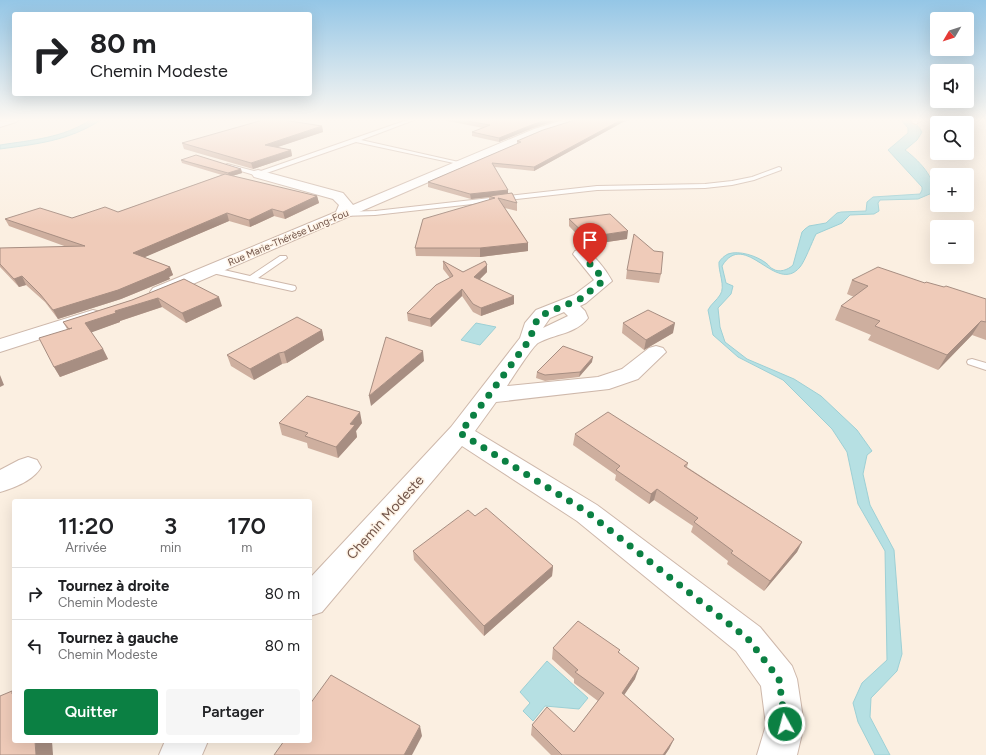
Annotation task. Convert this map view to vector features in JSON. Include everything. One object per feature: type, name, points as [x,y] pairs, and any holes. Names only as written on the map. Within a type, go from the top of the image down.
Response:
[{"type":"street","name":"Rue Marie-Thérèse Lung-Fou","points":[[142,299],[481,155]]},
{"type":"street","points":[[258,174],[338,196],[346,204],[342,214]]},
{"type":"street","name":"Chemin Modeste","points":[[312,599],[460,433],[530,339],[535,323],[544,314],[580,299],[603,281],[600,275],[581,254]]},
{"type":"street","points":[[0,346],[106,312]]},
{"type":"street","points":[[489,395],[602,384],[630,374],[656,352]]},
{"type":"street","points":[[460,433],[587,512],[748,639],[779,679],[785,724],[777,755]]},
{"type":"street","points":[[0,482],[28,467]]},
{"type":"street","points":[[179,755],[187,743]]},
{"type":"lane","points":[[223,164],[258,174],[312,155]]},
{"type":"lane","points":[[422,155],[461,164]]},
{"type":"lane","points":[[342,214],[376,213],[596,188],[705,186],[732,183],[754,178],[779,169]]},
{"type":"lane","points":[[251,279],[283,258]]},
{"type":"lane","points":[[211,270],[292,288]]},
{"type":"lane","points":[[972,362],[986,367]]},
{"type":"water","points":[[893,155],[912,155],[920,163],[930,177],[930,194],[918,199],[880,200],[878,203],[879,211],[874,214],[850,215],[842,223],[816,234],[802,264],[791,274],[781,274],[750,257],[741,254],[731,256],[722,266],[726,283],[733,286],[731,294],[718,308],[720,327],[725,342],[747,359],[794,379],[821,396],[857,430],[872,451],[867,455],[863,474],[870,505],[894,550],[902,654],[897,671],[871,698],[870,717],[890,755],[875,755],[858,722],[853,703],[862,683],[887,660],[885,551],[858,504],[847,452],[832,429],[783,380],[738,357],[713,335],[708,310],[722,292],[719,262],[728,254],[737,253],[748,254],[762,260],[775,270],[783,270],[793,265],[802,232],[809,226],[826,223],[837,213],[866,211],[867,202],[873,197],[920,194],[922,187]]},
{"type":"water","points":[[476,323],[496,327],[480,345],[461,340]]},
{"type":"water","points":[[547,661],[588,698],[579,709],[545,706],[533,721],[523,711],[530,703],[520,692]]},
{"type":"building","points":[[197,155],[241,169],[228,173],[181,160]]},
{"type":"building","points":[[224,155],[275,155],[251,163]]},
{"type":"building","points":[[490,155],[556,155],[534,167],[492,163],[508,190],[470,194],[428,182]]},
{"type":"building","points":[[225,174],[317,196],[283,212],[272,209],[249,220],[227,213],[133,253],[170,267],[118,290],[53,310],[22,276],[14,279],[0,264],[0,248],[85,246],[5,219],[40,208],[72,218],[105,207],[118,212]]},
{"type":"building","points":[[512,193],[517,203],[498,198],[528,243],[480,248],[415,248],[423,219],[495,198],[489,196]]},
{"type":"building","points":[[610,214],[628,231],[588,237],[569,219]]},
{"type":"building","points":[[634,234],[654,251],[663,252],[661,274],[627,270]]},
{"type":"building","points":[[443,261],[463,272],[485,261],[487,265],[474,277],[514,296],[481,308],[473,304],[462,289],[430,319],[407,313],[436,285],[453,276]]},
{"type":"building","points":[[878,267],[925,283],[944,287],[946,286],[986,299],[986,322],[981,321],[947,355],[875,326],[880,321],[841,306],[868,286],[852,280]]},
{"type":"building","points":[[184,279],[219,297],[182,313],[158,298],[115,311],[116,313],[85,323],[103,349],[54,367],[39,338],[69,329],[63,322],[132,300]]},
{"type":"building","points":[[648,310],[675,323],[646,340],[623,323]]},
{"type":"building","points":[[297,317],[322,330],[284,352],[279,353],[250,369],[227,355]]},
{"type":"building","points":[[386,337],[423,351],[369,396]]},
{"type":"building","points":[[563,346],[593,357],[580,372],[545,375],[537,372]]},
{"type":"building","points":[[307,396],[360,412],[350,424],[355,425],[336,447],[305,436],[308,433],[279,423]]},
{"type":"building","points":[[608,412],[688,463],[684,466],[802,542],[770,581],[731,553],[733,551],[694,522],[698,518],[657,489],[651,494],[616,470],[620,466],[575,434]]},
{"type":"building","points":[[486,508],[553,566],[484,626],[413,551],[468,510],[475,516]]},
{"type":"building","points":[[578,621],[620,650],[618,652],[639,668],[622,693],[674,739],[663,755],[562,755],[532,725],[547,707],[574,732],[604,693],[575,672],[578,670],[553,648]]},
{"type":"building","points":[[331,675],[420,726],[404,755],[274,755],[283,743],[312,743],[312,701]]},
{"type":"building","points":[[12,691],[12,743],[35,743],[36,755],[0,755],[0,696]]},
{"type":"route","points":[[590,264],[600,275],[603,281],[580,299],[555,308],[544,314],[535,323],[530,339],[460,433],[587,512],[748,639],[779,679],[785,724]]}]
